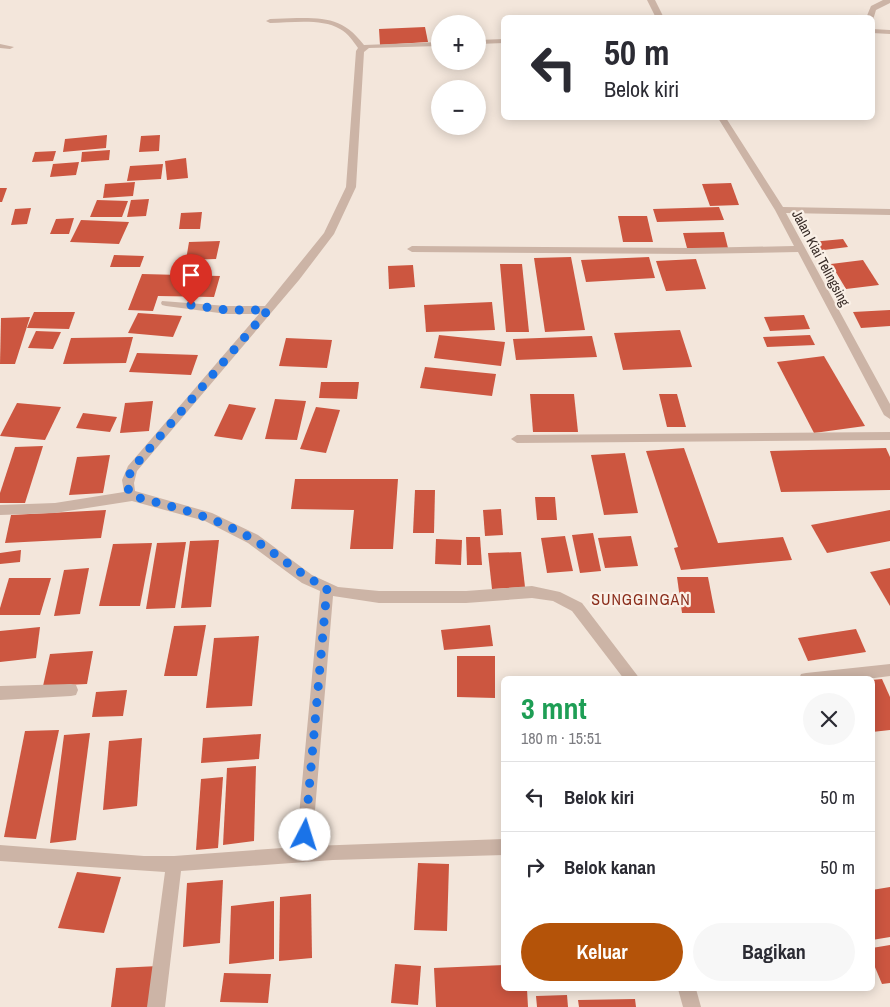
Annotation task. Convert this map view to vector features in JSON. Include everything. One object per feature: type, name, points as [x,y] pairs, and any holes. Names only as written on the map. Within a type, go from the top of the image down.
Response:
[{"type":"street","points":[[650,0],[658,15]]},
{"type":"street","points":[[870,15],[870,12],[876,6],[890,1]]},
{"type":"street","points":[[270,21],[321,22],[340,26],[352,34],[362,48]]},
{"type":"street","points":[[875,31],[890,32]]},
{"type":"street","points":[[486,42],[501,41]]},
{"type":"street","points":[[132,496],[128,490],[127,481],[132,469],[268,310],[329,234],[350,187],[360,51],[367,46],[431,44]]},
{"type":"street","points":[[0,46],[10,46]]},
{"type":"street","name":"Jalan Kiai Telingsing","points":[[723,120],[780,210],[890,415]]},
{"type":"street","points":[[780,210],[890,212]]},
{"type":"street","points":[[412,249],[692,251],[802,249]]},
{"type":"street","points":[[166,303],[227,310],[268,310]]},
{"type":"street","points":[[517,439],[890,436]]},
{"type":"street","points":[[0,510],[54,508],[132,496],[208,517],[254,539],[307,579],[337,592],[379,597],[466,597],[532,592],[555,596],[577,607],[632,676]]},
{"type":"street","points":[[303,854],[327,588]]},
{"type":"street","points":[[834,676],[890,670]]},
{"type":"street","points":[[0,693],[71,690]]},
{"type":"street","points":[[0,853],[144,864],[174,864],[303,854],[501,847]]},
{"type":"street","points":[[156,1007],[174,864]]},
{"type":"street","points":[[688,991],[692,1007]]},
{"type":"building","points":[[425,27],[428,42],[380,45],[379,29]]},
{"type":"building","points":[[107,135],[106,148],[63,152],[65,139]]},
{"type":"building","points":[[160,135],[159,151],[139,152],[141,136]]},
{"type":"building","points":[[110,150],[109,160],[81,162],[82,152]]},
{"type":"building","points":[[56,151],[53,161],[32,162],[35,152]]},
{"type":"building","points":[[186,158],[188,178],[167,180],[165,161]]},
{"type":"building","points":[[79,162],[76,175],[50,177],[53,164]]},
{"type":"building","points":[[163,164],[161,179],[127,181],[130,166]]},
{"type":"building","points":[[135,182],[133,196],[103,198],[105,184]]},
{"type":"building","points":[[731,183],[739,205],[710,206],[702,184]]},
{"type":"building","points":[[0,188],[7,188],[2,202],[0,202]]},
{"type":"building","points":[[149,199],[146,216],[127,217],[131,200]]},
{"type":"building","points":[[97,200],[128,201],[122,217],[90,217]]},
{"type":"building","points":[[719,207],[724,220],[657,222],[653,209]]},
{"type":"building","points":[[31,208],[27,224],[11,225],[15,209]]},
{"type":"building","points":[[202,212],[200,229],[179,229],[181,213]]},
{"type":"building","points":[[618,216],[647,216],[653,242],[623,242]]},
{"type":"building","points":[[74,218],[69,234],[50,234],[56,219]]},
{"type":"building","points":[[81,220],[129,222],[119,244],[70,242]]},
{"type":"building","points":[[724,232],[728,248],[687,248],[683,233]]},
{"type":"building","points":[[843,239],[848,247],[816,251],[811,242]]},
{"type":"building","points":[[220,241],[216,259],[186,260],[189,242]]},
{"type":"building","points":[[114,255],[144,256],[140,267],[110,267]]},
{"type":"building","points":[[571,257],[585,330],[545,332],[534,258]]},
{"type":"building","points":[[649,257],[655,278],[586,282],[581,260]]},
{"type":"building","points":[[696,259],[706,289],[666,291],[656,261]]},
{"type":"building","points":[[863,260],[879,285],[846,289],[831,264]]},
{"type":"building","points":[[500,264],[522,264],[529,332],[506,332]]},
{"type":"building","points":[[413,265],[415,287],[389,289],[388,266]]},
{"type":"building","points":[[142,274],[220,276],[214,297],[158,296],[153,311],[128,310]]},
{"type":"building","points":[[492,302],[495,330],[426,332],[424,305]]},
{"type":"building","points":[[890,310],[890,326],[861,328],[853,312]]},
{"type":"building","points":[[34,312],[75,312],[69,329],[27,328]]},
{"type":"building","points":[[138,313],[182,316],[173,337],[128,333]]},
{"type":"building","points":[[804,315],[810,329],[770,331],[764,317]]},
{"type":"building","points":[[30,317],[15,364],[0,364],[1,318]]},
{"type":"building","points":[[680,330],[692,367],[623,370],[614,333]]},
{"type":"building","points":[[36,331],[61,332],[53,349],[28,348]]},
{"type":"building","points":[[439,335],[505,342],[501,366],[434,358]]},
{"type":"building","points":[[810,335],[815,345],[767,347],[763,337]]},
{"type":"building","points":[[592,336],[597,357],[516,360],[513,339]]},
{"type":"building","points":[[133,337],[126,363],[63,364],[71,338]]},
{"type":"building","points":[[286,338],[332,340],[327,368],[279,366]]},
{"type":"building","points":[[137,353],[198,355],[191,375],[129,372]]},
{"type":"building","points":[[824,356],[865,426],[814,433],[777,362]]},
{"type":"building","points":[[425,367],[496,374],[492,396],[420,388]]},
{"type":"building","points":[[321,382],[359,382],[357,399],[319,398]]},
{"type":"building","points":[[530,394],[574,394],[578,432],[533,432]]},
{"type":"building","points":[[659,394],[677,394],[686,427],[667,427]]},
{"type":"building","points":[[275,399],[306,401],[297,440],[265,439]]},
{"type":"building","points":[[153,401],[149,431],[120,433],[125,403]]},
{"type":"building","points":[[17,403],[61,407],[45,440],[0,436]]},
{"type":"building","points":[[229,404],[256,408],[242,440],[214,436]]},
{"type":"building","points":[[316,407],[340,410],[326,453],[300,449]]},
{"type":"building","points":[[83,413],[117,417],[110,432],[76,428]]},
{"type":"building","points":[[43,446],[25,503],[0,503],[0,493],[15,447]]},
{"type":"building","points":[[684,448],[718,543],[783,537],[792,560],[681,570],[674,548],[678,547],[646,451]]},
{"type":"building","points":[[886,448],[890,457],[890,490],[781,492],[770,451]]},
{"type":"building","points":[[625,453],[638,513],[604,515],[591,455]]},
{"type":"building","points":[[110,455],[103,493],[69,495],[77,457]]},
{"type":"building","points":[[295,479],[398,479],[393,549],[350,549],[354,510],[291,509]]},
{"type":"building","points":[[415,490],[435,490],[434,533],[413,533]]},
{"type":"building","points":[[535,497],[555,497],[557,520],[537,520]]},
{"type":"building","points":[[501,509],[503,535],[485,536],[483,510]]},
{"type":"building","points":[[106,510],[101,538],[5,543],[11,515]]},
{"type":"building","points":[[890,510],[890,541],[827,553],[811,525]]},
{"type":"building","points":[[593,533],[601,571],[580,573],[572,535]]},
{"type":"building","points":[[565,536],[573,571],[547,573],[541,538]]},
{"type":"building","points":[[631,536],[638,566],[605,568],[598,538]]},
{"type":"building","points":[[466,537],[480,537],[482,565],[467,565]]},
{"type":"building","points":[[436,539],[462,540],[461,565],[435,564]]},
{"type":"building","points":[[219,540],[211,607],[181,608],[190,541]]},
{"type":"building","points":[[186,542],[175,608],[146,609],[157,543]]},
{"type":"building","points":[[152,543],[140,606],[99,606],[113,544]]},
{"type":"building","points":[[21,550],[20,562],[0,564],[0,553]]},
{"type":"building","points":[[521,552],[525,587],[492,589],[488,553]]},
{"type":"building","points":[[89,568],[80,614],[54,616],[64,570]]},
{"type":"building","points":[[890,568],[890,606],[870,572]]},
{"type":"building","points":[[677,577],[708,577],[715,613],[682,613]]},
{"type":"building","points":[[9,578],[51,578],[40,615],[0,615],[0,608]]},
{"type":"building","points":[[206,625],[197,676],[164,676],[174,626]]},
{"type":"building","points":[[490,625],[493,646],[444,650],[441,630]]},
{"type":"building","points":[[40,627],[36,658],[0,662],[0,631]]},
{"type":"building","points":[[856,629],[866,652],[808,661],[798,638]]},
{"type":"building","points":[[259,636],[252,706],[206,708],[214,638]]},
{"type":"building","points":[[93,651],[87,684],[43,686],[50,654]]},
{"type":"building","points":[[457,656],[495,656],[495,698],[457,697]]},
{"type":"building","points":[[882,679],[890,697],[890,730],[875,732],[875,680]]},
{"type":"building","points":[[127,690],[123,716],[92,717],[96,692]]},
{"type":"building","points":[[59,730],[36,839],[4,837],[25,731]]},
{"type":"building","points":[[90,733],[76,840],[50,843],[64,735]]},
{"type":"building","points":[[261,734],[259,759],[201,763],[203,738]]},
{"type":"building","points":[[142,738],[137,806],[103,810],[109,741]]},
{"type":"building","points":[[256,766],[254,841],[223,845],[227,768]]},
{"type":"building","points":[[223,777],[218,848],[196,850],[201,779]]},
{"type":"building","points":[[418,863],[449,864],[447,931],[414,930]]},
{"type":"building","points":[[77,872],[121,877],[104,933],[58,928]]},
{"type":"building","points":[[223,880],[220,943],[183,947],[187,883]]},
{"type":"building","points":[[890,887],[890,937],[875,940],[875,890]]},
{"type":"building","points":[[311,894],[312,958],[279,961],[280,897]]},
{"type":"building","points":[[274,901],[274,959],[229,964],[231,906]]},
{"type":"building","points":[[890,945],[890,983],[882,984],[875,967],[875,948]]},
{"type":"building","points":[[395,964],[421,966],[418,1005],[391,1003]]},
{"type":"building","points":[[501,965],[501,991],[527,991],[528,1007],[436,1007],[434,968]]},
{"type":"building","points":[[159,966],[153,1007],[111,1007],[116,968]]},
{"type":"building","points":[[224,973],[271,974],[268,1003],[220,1002]]},
{"type":"building","points":[[567,995],[568,1007],[537,1007],[536,996]]},
{"type":"building","points":[[635,999],[636,1007],[579,1007],[578,1000]]},
{"type":"district","name":"SUNGGINGAN","points":[[641,599]]},
{"type":"route","points":[[191,305],[227,310],[268,310],[132,469],[127,481],[128,490],[132,496],[208,517],[254,539],[307,579],[327,588],[305,835]]}]
